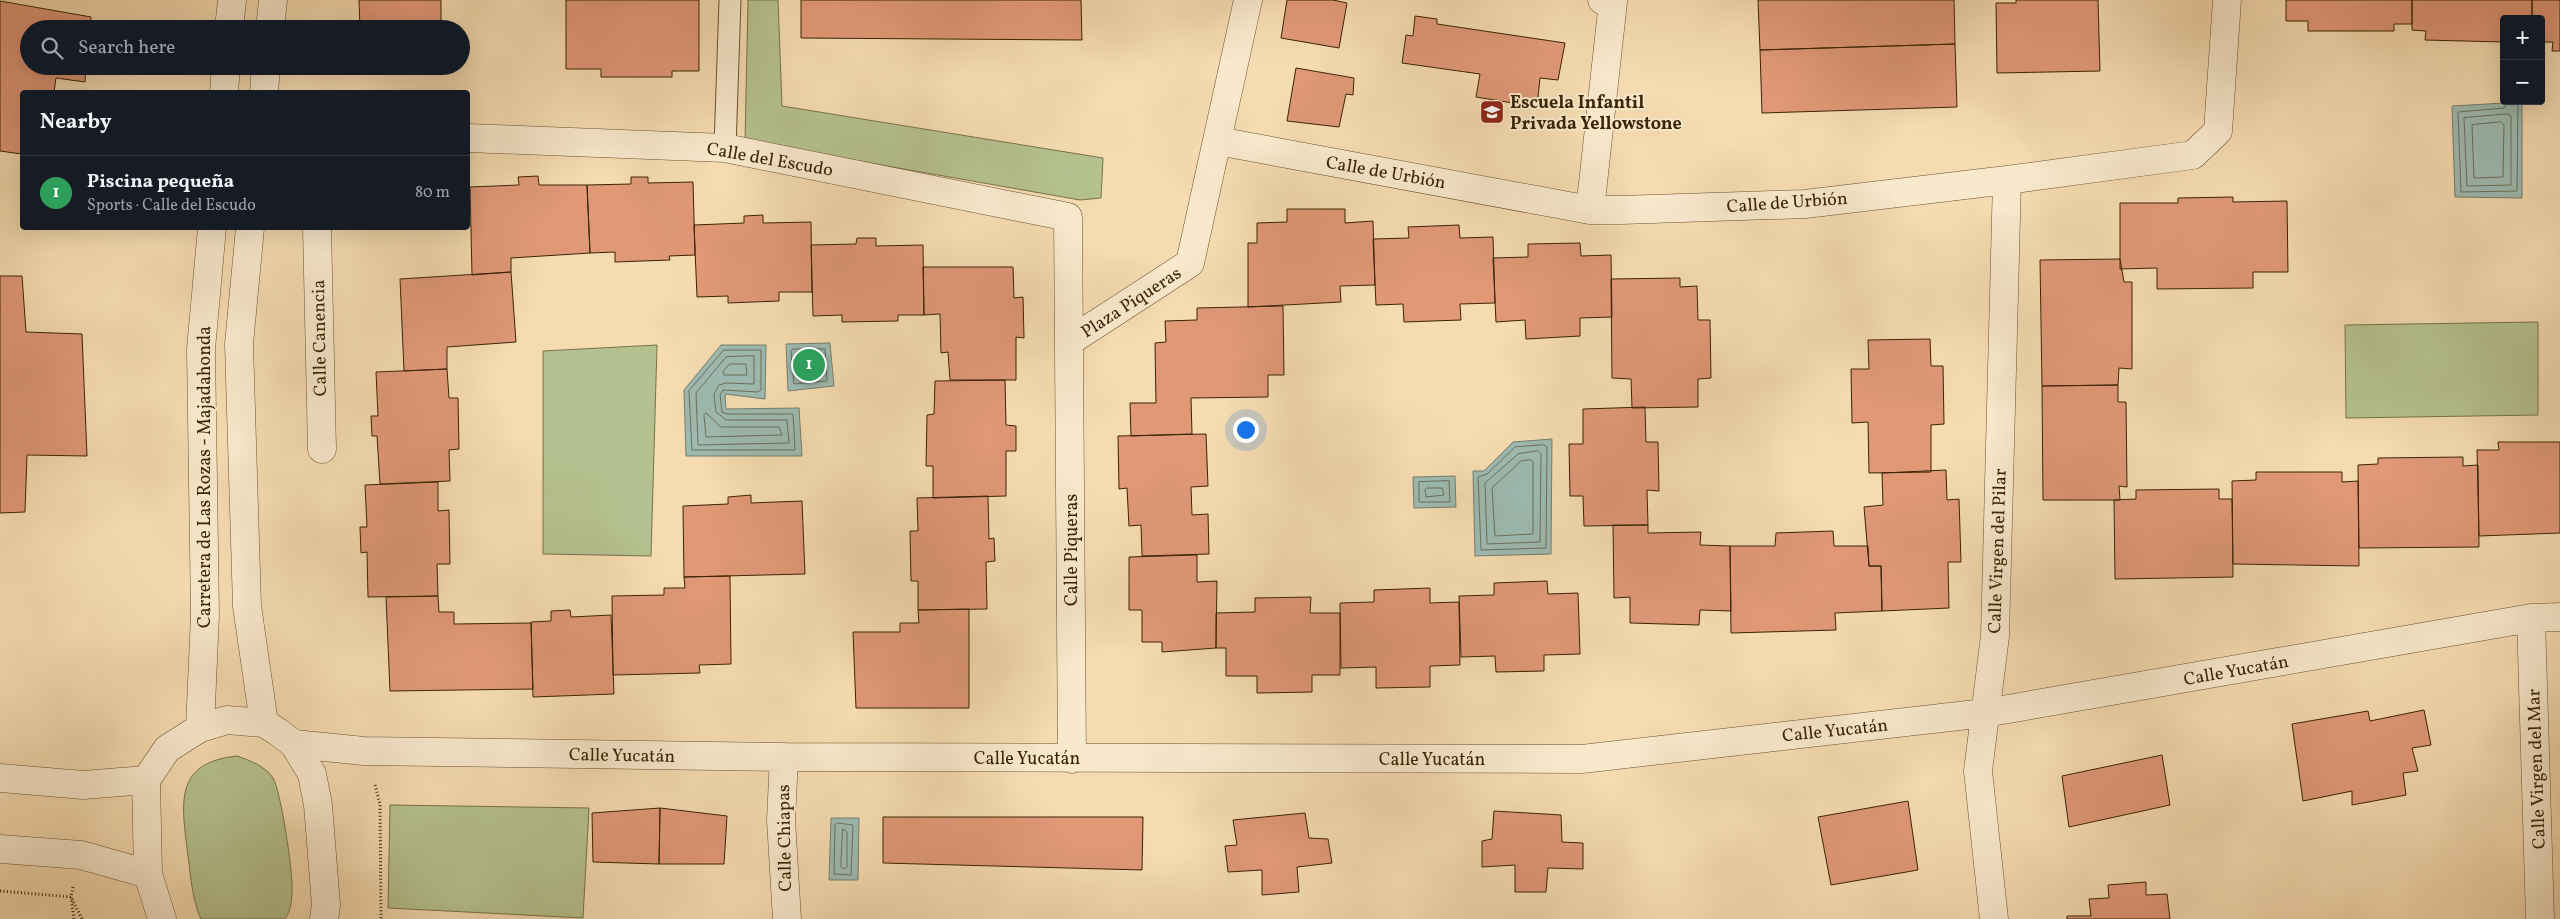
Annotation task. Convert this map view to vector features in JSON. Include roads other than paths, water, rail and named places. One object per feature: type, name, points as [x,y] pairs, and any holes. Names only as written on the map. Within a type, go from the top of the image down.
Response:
[{"type":"street","points":[[230,20],[232,0]]},
{"type":"street","points":[[271,20],[273,0]]},
{"type":"street","name":"Plaza Piqueras","points":[[1070,341],[1190,263],[1248,0]]},
{"type":"street","name":"Calle de Urbión","points":[[1218,141],[1590,210],[1805,204],[2193,155],[2218,132],[2227,0]]},
{"type":"street","points":[[1590,210],[1607,1]]},
{"type":"street","points":[[224,90],[225,75]]},
{"type":"street","points":[[264,90],[265,75]]},
{"type":"street","name":"Calle del Escudo","points":[[470,138],[725,148],[1068,216]]},
{"type":"street","name":"Calle Virgen del Pilar","points":[[1994,919],[1978,771],[1995,636],[2006,180]]},
{"type":"street","name":"Plaza Piqueras","points":[[1068,216],[1070,341]]},
{"type":"street","name":"Carretera de Las Rozas - Majadahonda","points":[[200,728],[205,615],[201,349],[212,230]]},
{"type":"street","name":"Carretera de Las Rozas - Majadahonda","points":[[250,230],[239,354],[247,606],[264,723]]},
{"type":"street","name":"Calle Canencia","points":[[317,230],[322,450]]},
{"type":"street","name":"Calle Piqueras","points":[[1070,341],[1072,759]]},
{"type":"street","name":"Calle Yucatán","points":[[294,744],[364,751],[784,758],[1582,759],[1985,713],[2531,618],[2560,617]]},
{"type":"street","name":"Calle Virgen del Mar","points":[[2531,618],[2540,919]]},
{"type":"street","points":[[162,919],[148,874],[146,780],[167,749],[200,728],[227,720],[264,723],[294,744],[312,774],[318,805],[326,905],[324,919]]},
{"type":"street","name":"Calle Chiapas","points":[[784,758],[781,820],[787,919]]},
{"type":"street","points":[[0,778],[83,785],[146,780]]},
{"type":"street","points":[[0,849],[81,855],[148,874]]},
{"type":"lane","points":[[725,148],[730,0]]},
{"type":"water","points":[[2500,103],[2500,105],[2522,105],[2522,198],[2455,197],[2452,106]]},
{"type":"water","points":[[830,343],[834,386],[788,391],[786,344]]},
{"type":"water","points":[[721,345],[766,345],[765,399],[725,394],[726,409],[799,408],[802,456],[686,456],[684,390]]},
{"type":"water","points":[[1552,439],[1551,554],[1475,556],[1473,471],[1484,471],[1513,442]]},
{"type":"water","points":[[1455,476],[1456,507],[1414,508],[1413,477]]},
{"type":"water","points":[[831,818],[859,818],[858,880],[829,880]]},
{"type":"place","name":"Escuela Infantil Privada Yellowstone","points":[[1492,112]]},
{"type":"place","name":"Piscina pequeña","points":[[809,365]]}]
